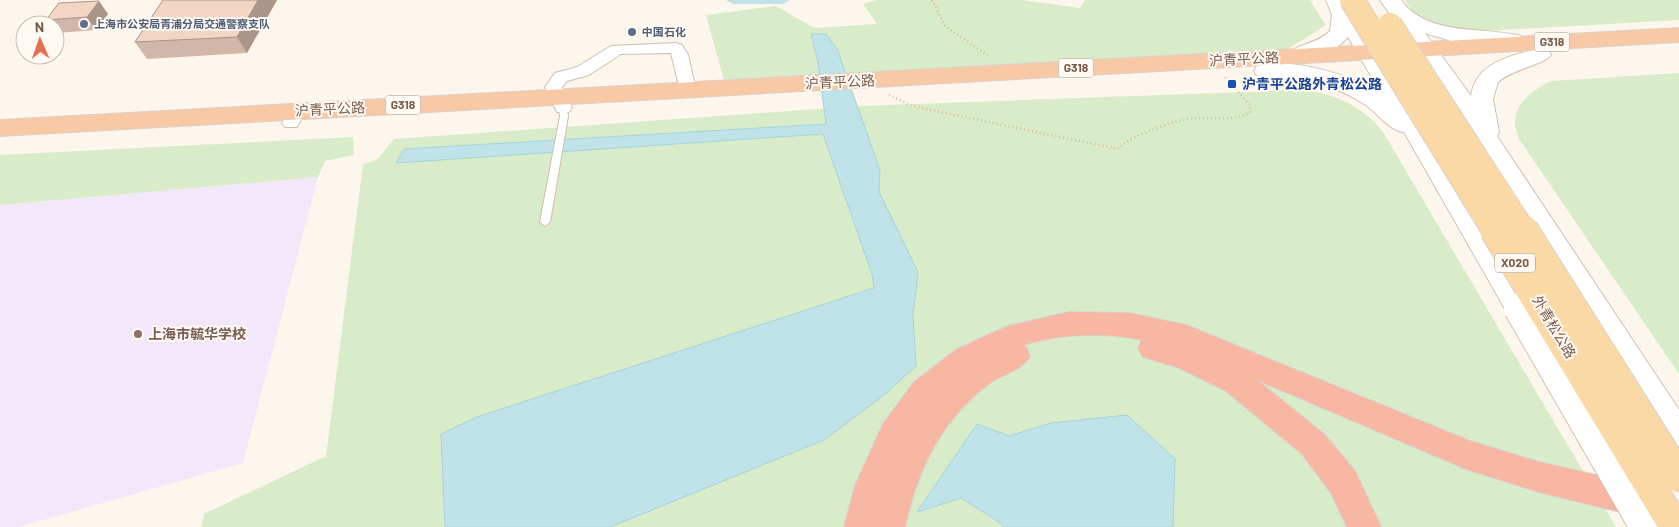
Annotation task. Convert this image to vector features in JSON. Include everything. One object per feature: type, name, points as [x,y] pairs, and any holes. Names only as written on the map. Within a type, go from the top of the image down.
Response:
[{"type":"highway","name":"沪青平公路","points":[[1545,49],[1679,35]]},
{"type":"highway","name":"沪青平公路","points":[[856,86],[882,91],[1265,71],[1430,55],[1545,49],[1679,48]]},
{"type":"highway","name":"沪青平公路","points":[[1,132],[808,89],[995,73],[1297,56],[1388,58]]},
{"type":"highway","name":"沪青平公路","points":[[560,102],[688,90],[808,89]]},
{"type":"highway","points":[[888,527],[884,489],[894,434],[925,390],[968,358],[1018,334],[1069,324],[1129,325],[1186,337],[1466,454],[1538,477],[1613,496],[1679,508]]},
{"type":"highway","points":[[862,527],[884,489],[943,405],[981,373],[1028,350],[1074,342],[1130,343],[1184,356],[1237,382],[1313,444],[1343,482],[1364,527]]},
{"type":"main road","name":"外青松公路","points":[[1373,0],[1461,133],[1679,477]]},
{"type":"main road","points":[[1386,0],[1390,12],[1388,58],[1418,134],[1644,527]]},
{"type":"main road","name":"外青松公路","points":[[1342,1],[1413,96],[1676,527]]},
{"type":"main road","points":[[1342,1],[1354,21],[1388,58],[1438,92],[1472,123],[1490,143]]},
{"type":"main road","points":[[1297,56],[1321,48],[1342,30],[1345,20],[1342,1]]},
{"type":"main road","points":[[1396,8],[1437,32],[1545,49]]},
{"type":"main road","points":[[1396,8],[1490,143],[1679,438]]},
{"type":"main road","points":[[1490,143],[1481,105],[1485,82],[1497,70],[1545,49]]},
{"type":"main road","points":[[1265,71],[1316,75],[1349,85],[1367,94],[1381,103],[1408,129],[1438,168]]},
{"type":"street","points":[[560,102],[554,85],[561,77],[583,70],[609,53],[630,48],[676,48],[680,55],[688,90]]},
{"type":"lane","points":[[545,222],[564,116],[560,102]]},
{"type":"path","points":[[932,0],[945,26],[984,51],[993,60],[995,73]]},
{"type":"path","points":[[882,91],[912,106],[1118,149],[1129,138],[1150,132],[1171,122],[1196,118],[1230,119],[1250,113],[1250,105],[1221,73]]},
{"type":"shaded area","name":"上海市毓华学校","points":[[318,177],[243,463],[19,527],[0,527],[0,205]]},
{"type":"green space","points":[[877,0],[1021,0],[1080,8],[1085,0],[1310,0],[1326,25],[1285,51],[724,80],[706,15],[776,6],[814,28],[877,24],[863,4]]},
{"type":"green space","points":[[1405,0],[1679,0],[1679,20],[1464,32],[1424,20],[1415,14]]},
{"type":"green space","points":[[1679,73],[1679,374],[1519,139],[1515,122],[1516,113],[1523,101],[1534,91],[1552,81]]},
{"type":"green space","points":[[1298,90],[1334,97],[1356,107],[1366,114],[1383,132],[1616,527],[201,527],[204,514],[326,456],[363,164],[378,159],[394,139],[859,106]]},
{"type":"green space","points":[[353,137],[354,155],[325,161],[318,177],[0,205],[0,155]]},
{"type":"water","points":[[811,34],[826,34],[837,49],[880,170],[879,192],[918,272],[913,316],[916,366],[884,395],[824,440],[610,527],[445,527],[441,434],[477,417],[874,288],[872,274],[823,134],[396,163],[404,149],[826,124],[818,62]]},
{"type":"water","points":[[1127,415],[1175,459],[1173,527],[1003,527],[1002,524],[961,498],[917,512],[977,424],[1009,436],[1051,423]]},
{"type":"building","points":[[163,0],[258,0],[237,37],[135,42]]},
{"type":"building","points":[[99,1],[87,17],[65,19],[65,15],[50,15],[59,3]]},
{"type":"waterway","points":[[733,0],[783,0]]},
{"type":"place","name":"上海市公安局青浦分局交通警察支队","points":[[84,24]]},
{"type":"place","name":"中国石化","points":[[632,32]]},
{"type":"place","name":"沪青平公路外青松公路","points":[[1232,84]]},
{"type":"place","name":"上海市毓华学校","points":[[138,334]]}]
